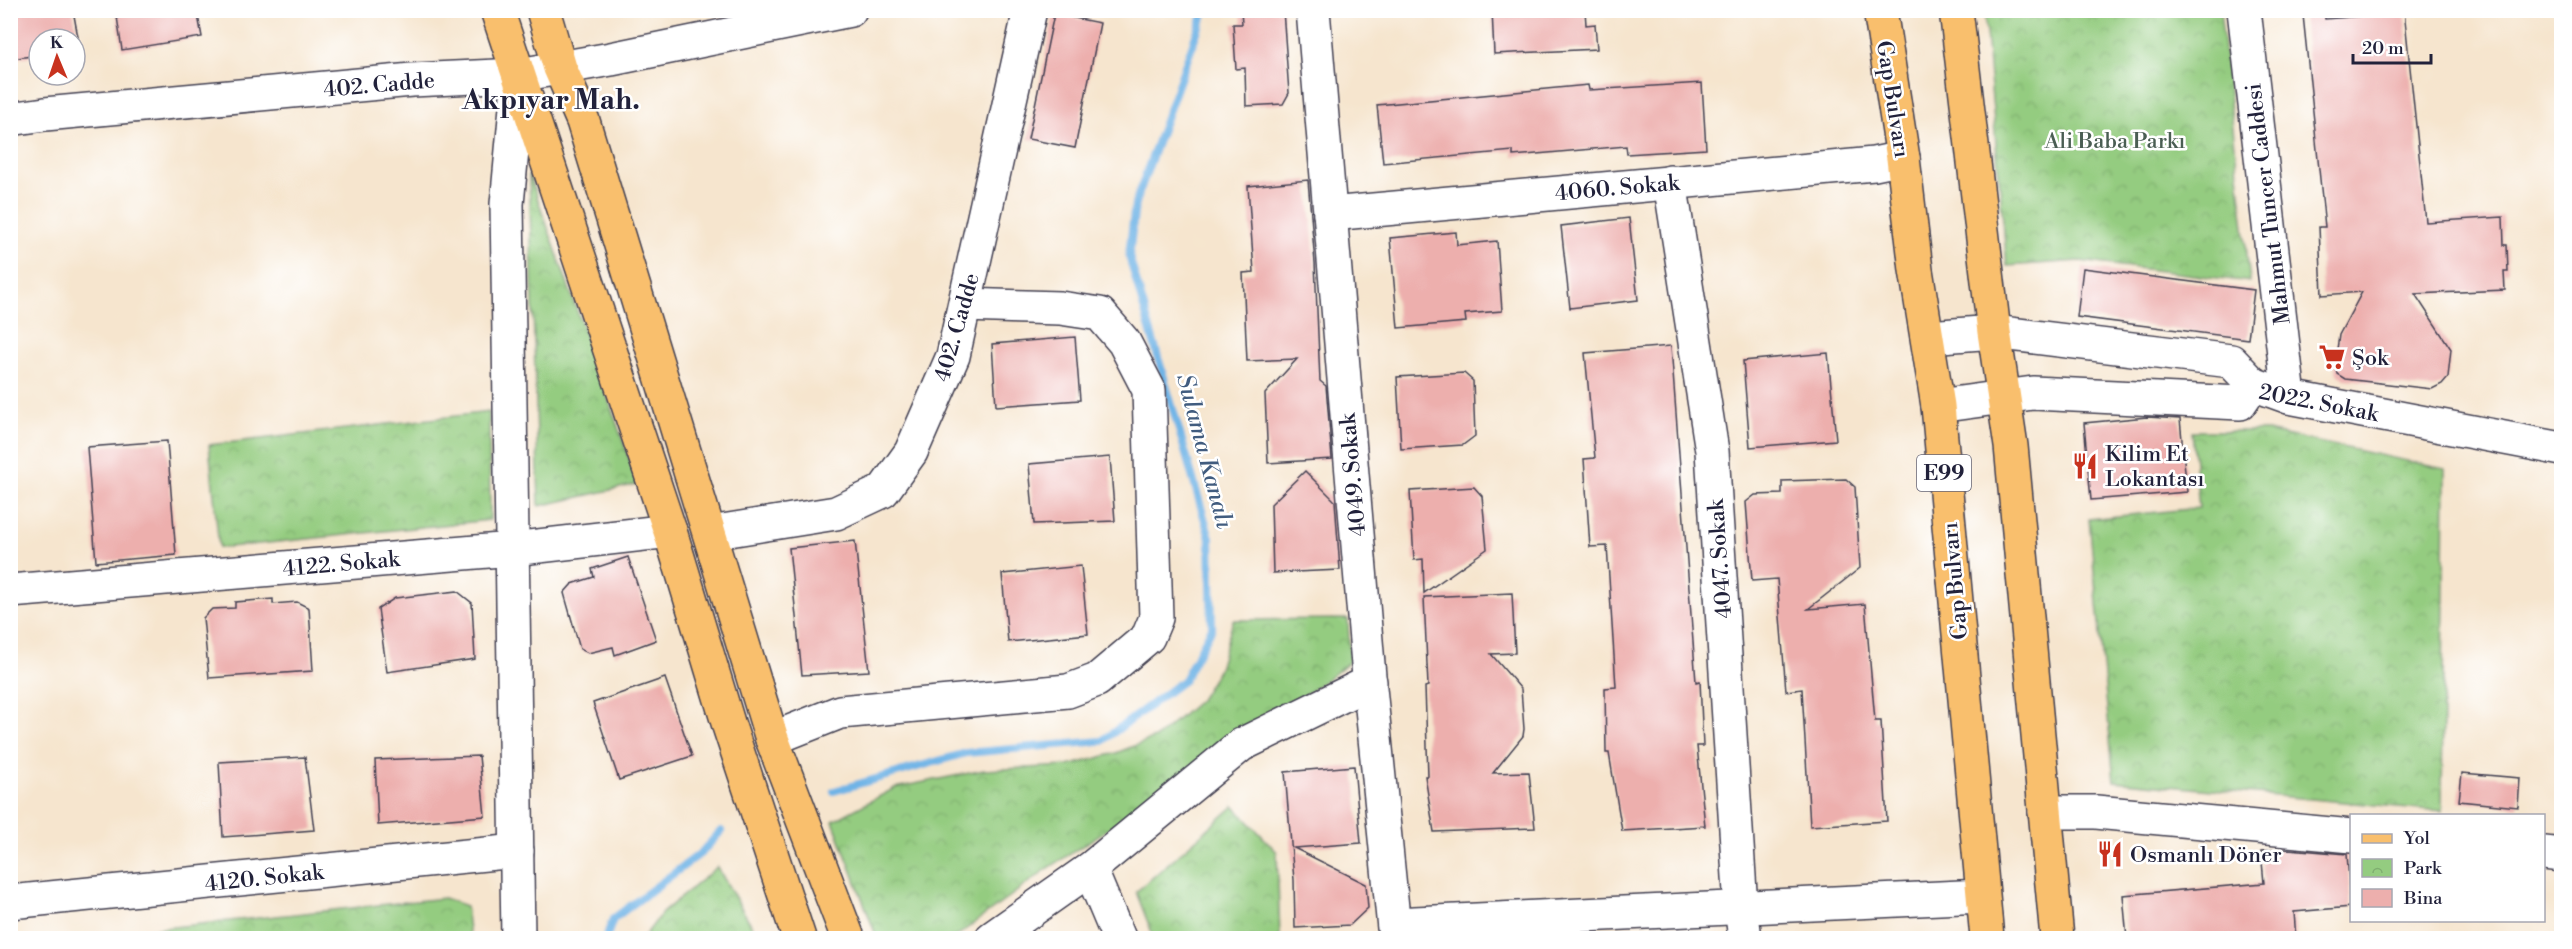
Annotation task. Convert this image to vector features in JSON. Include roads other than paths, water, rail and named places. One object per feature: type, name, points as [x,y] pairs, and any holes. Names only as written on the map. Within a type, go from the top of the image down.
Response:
[{"type":"main road","points":[[497,10],[670,531],[729,726],[799,939]]},
{"type":"main road","points":[[543,10],[561,68],[583,121],[711,533],[772,739],[848,939]]},
{"type":"main road","name":"Gap Bulvarı","points":[[1880,10],[1903,159],[1916,270],[1938,406],[1987,939]]},
{"type":"main road","points":[[1956,10],[1994,332],[2011,446],[2057,939]]},
{"type":"street","name":"402. Cadde","points":[[10,119],[412,80],[519,75],[850,10]]},
{"type":"street","name":"402. Cadde","points":[[711,533],[836,513],[883,491],[911,452],[953,356],[1030,10]]},
{"type":"street","name":"4049. Sokak","points":[[1313,10],[1370,682],[1394,932]]},
{"type":"street","name":"Mahmut Tuncer Caddesi","points":[[2244,10],[2289,397]]},
{"type":"street","points":[[518,939],[507,204],[519,75]]},
{"type":"street","name":"4060. Sokak","points":[[1330,214],[1874,164],[1903,159]]},
{"type":"street","name":"4047. Sokak","points":[[1670,182],[1712,451],[1743,923]]},
{"type":"street","points":[[772,739],[840,712],[1068,691],[1097,680],[1148,637],[1156,618],[1149,390],[1124,342],[1100,314],[1060,308],[965,304]]},
{"type":"street","points":[[1928,337],[1994,332],[2231,361],[2253,384]]},
{"type":"street","name":"2022. Sokak","points":[[1938,406],[2033,393],[2240,403],[2253,384],[2289,397],[2562,449]]},
{"type":"street","name":"4122. Sokak","points":[[10,591],[512,549],[670,531]]},
{"type":"street","points":[[992,939],[1090,869],[1241,745],[1370,682]]},
{"type":"street","points":[[2045,812],[2096,812],[2350,836]]},
{"type":"street","name":"4120. Sokak","points":[[10,902],[517,851]]},
{"type":"street","points":[[2545,854],[2562,855]]},
{"type":"street","points":[[1090,869],[1119,939]]},
{"type":"street","points":[[1394,932],[1743,923],[1982,896]]},
{"type":"waterway","name":"Sulama Kanalı","points":[[834,791],[966,753],[1102,741],[1184,680],[1212,628],[1210,538],[1129,256],[1135,204],[1205,10]]},
{"type":"waterway","name":"Sulama Kanalı","points":[[606,938],[613,919],[701,853],[721,831]]},
{"type":"place","name":"Şok","points":[[2332,357]]},
{"type":"place","name":"Kilim Et Lokantası","points":[[2085,466]]},
{"type":"place","name":"Osmanlı Döner","points":[[2110,854]]},
{"type":"district","name":"Akpıyar Mah.","points":[[551,99]]},
{"type":"park label","name":"Ali Baba Parkı","points":[[2115,140]]}]
